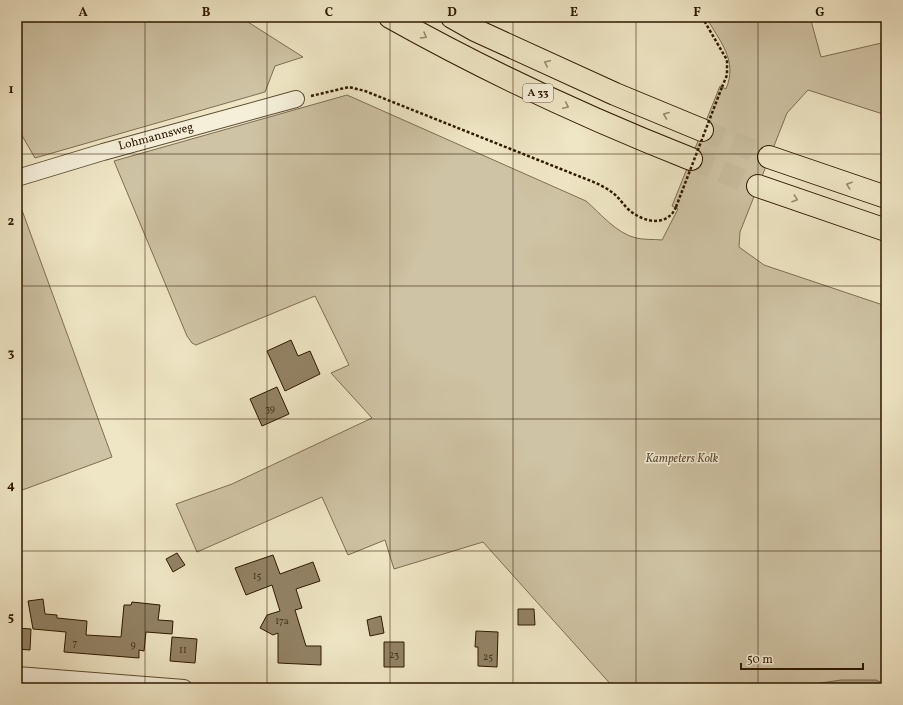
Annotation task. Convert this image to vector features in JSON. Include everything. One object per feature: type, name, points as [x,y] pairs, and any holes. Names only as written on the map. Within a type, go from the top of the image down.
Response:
[{"type":"highway","name":"A 33","points":[[390,17],[456,54],[597,121],[691,159]]},
{"type":"highway","name":"A 33","points":[[452,17],[475,30],[615,94],[702,130]]},
{"type":"highway","points":[[769,157],[886,197]]},
{"type":"highway","points":[[758,186],[886,230]]},
{"type":"street","name":"Lohmannsweg","points":[[17,178],[103,152],[296,100]]},
{"type":"street","points":[[17,675],[184,688]]},
{"type":"path","points":[[296,100],[349,87],[365,91],[596,183],[614,194],[632,213],[642,218],[651,221],[665,220],[674,212],[676,208],[727,74],[727,60],[702,17]]},
{"type":"green space","points":[[17,17],[240,17],[303,57],[275,66],[265,92],[35,158],[17,127]]},
{"type":"green space","name":"Kampeters Kolk","points":[[706,17],[810,17],[821,57],[886,42],[886,115],[808,90],[787,113],[740,232],[739,247],[764,265],[886,306],[886,688],[614,688],[483,542],[394,569],[385,540],[348,555],[322,497],[197,552],[176,504],[232,484],[372,418],[331,373],[349,365],[315,296],[196,345],[192,343],[187,336],[114,161],[347,95],[586,201],[615,228],[629,236],[639,239],[662,240],[678,209],[672,206],[720,86],[726,89],[729,79],[729,60],[722,43]]},
{"type":"green space","points":[[19,202],[112,457],[17,492],[17,203]]},
{"type":"water","points":[[841,680],[876,680],[886,685],[886,688],[805,688],[807,685]]},
{"type":"building","points":[[291,340],[298,356],[310,351],[320,374],[285,391],[267,351]]},
{"type":"building","points":[[277,387],[289,414],[262,426],[250,399]]},
{"type":"building","points":[[177,553],[185,565],[173,572],[166,559]]},
{"type":"building","points":[[273,555],[280,574],[313,562],[320,581],[296,589],[302,608],[295,610],[306,646],[321,646],[321,665],[278,663],[278,633],[273,635],[260,628],[267,615],[280,611],[272,585],[246,595],[235,568]]},
{"type":"building","points":[[43,599],[45,614],[57,615],[57,618],[87,621],[86,635],[121,637],[124,605],[131,605],[132,602],[160,605],[158,620],[173,621],[172,634],[146,632],[144,651],[139,650],[139,658],[64,652],[66,632],[33,629],[28,601]]},
{"type":"building","points":[[518,609],[534,609],[535,625],[518,625]]},
{"type":"building","points":[[381,616],[384,633],[370,636],[367,620]]},
{"type":"building","points":[[17,628],[31,629],[30,650],[17,649]]},
{"type":"building","points":[[476,631],[498,632],[497,667],[478,666],[478,647],[475,647]]},
{"type":"building","points":[[172,637],[197,639],[195,663],[170,661]]},
{"type":"building","points":[[384,642],[404,642],[404,667],[384,667]]},
{"type":"tunnel","points":[[702,130],[769,157]]},
{"type":"tunnel","points":[[691,159],[758,186]]}]
